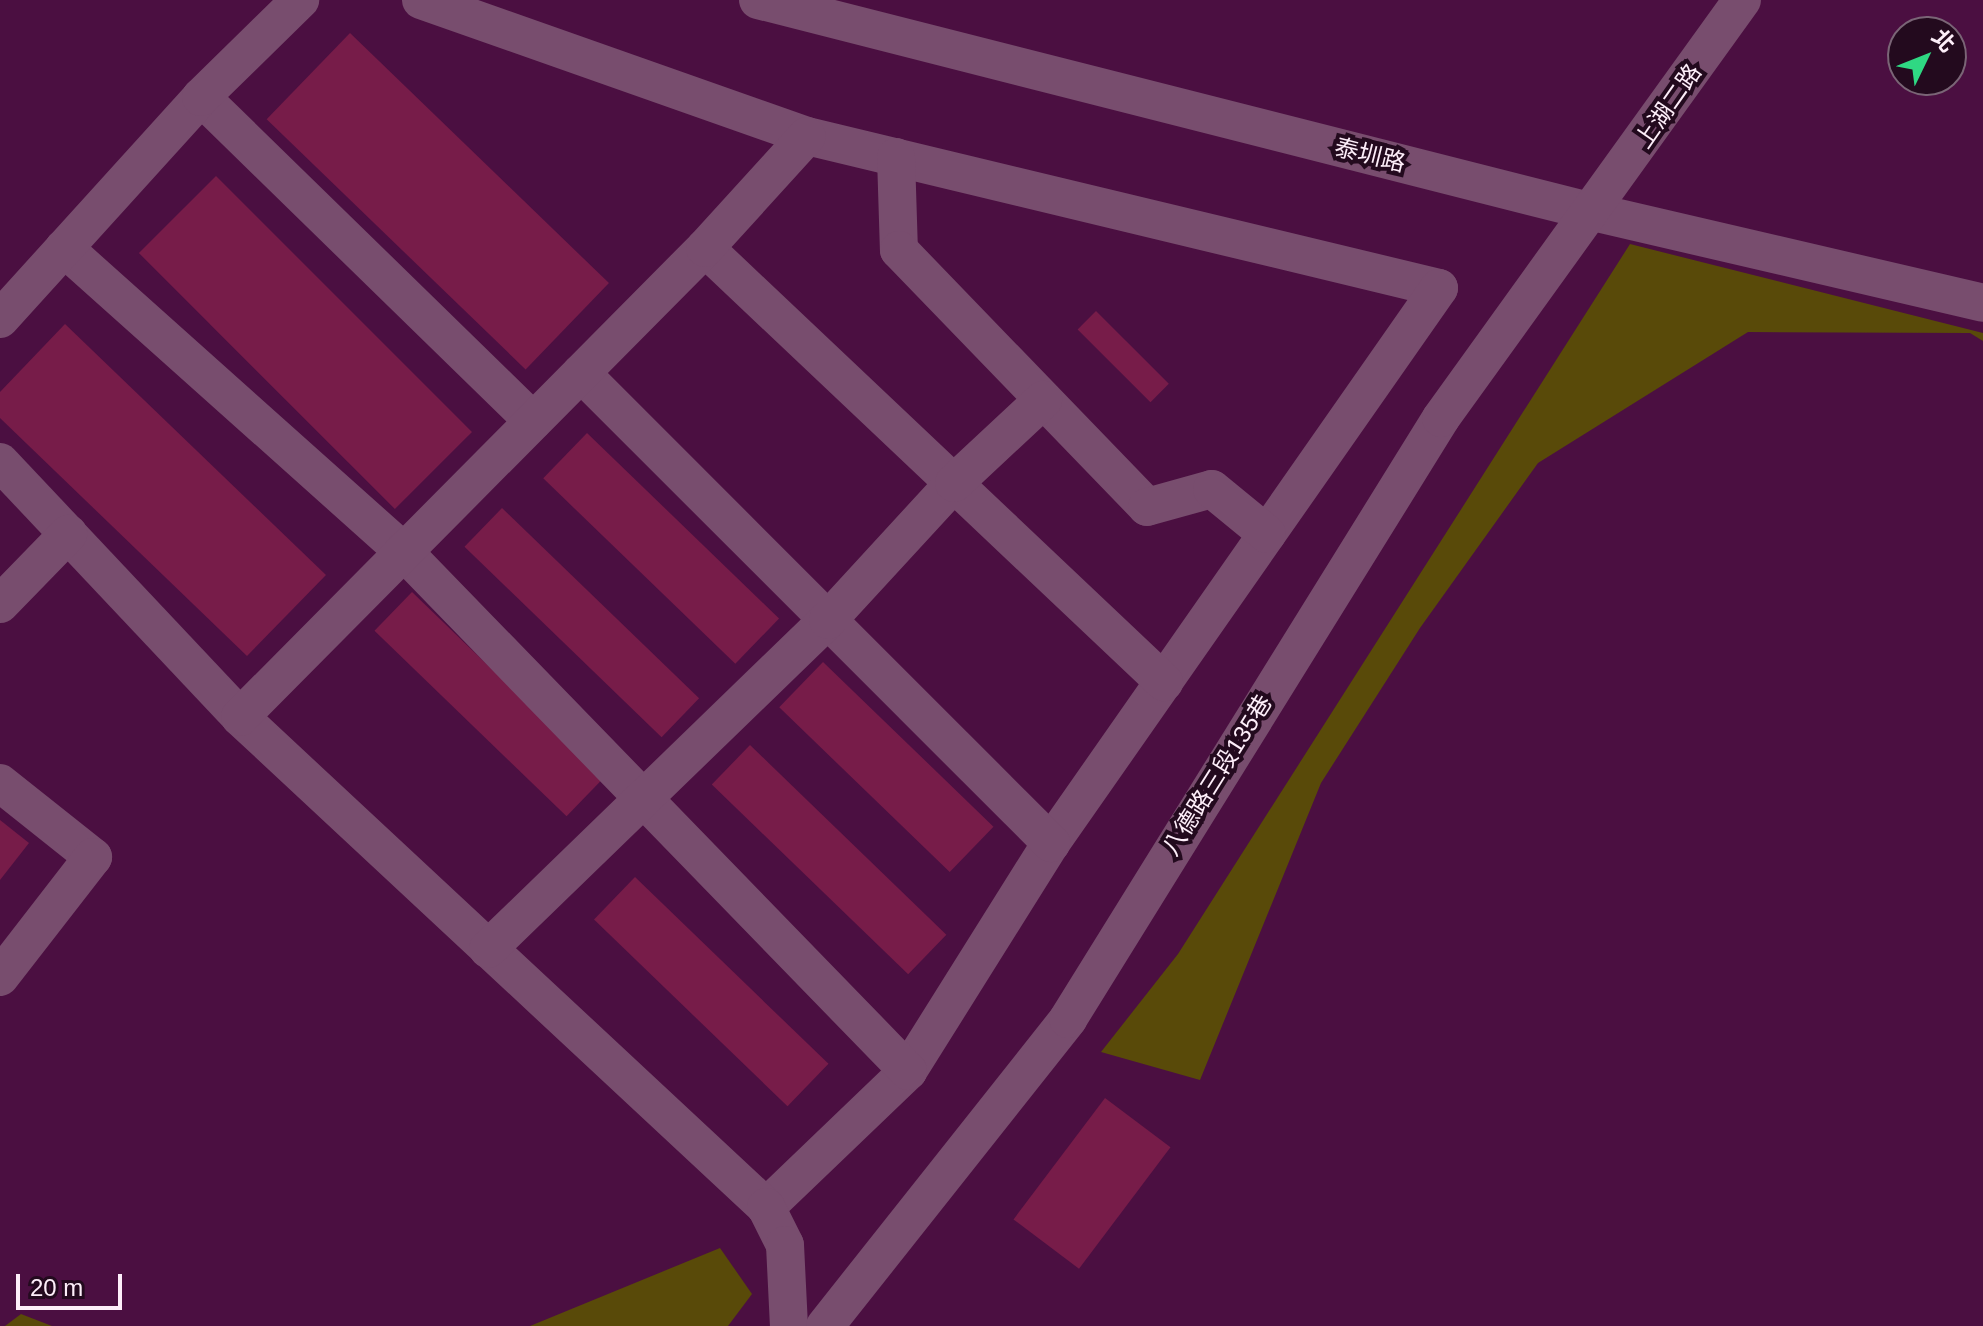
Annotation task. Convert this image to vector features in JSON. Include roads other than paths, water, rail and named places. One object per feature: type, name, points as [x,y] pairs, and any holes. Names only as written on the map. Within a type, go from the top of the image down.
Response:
[{"type":"street","points":[[0,319],[201,97],[300,0]]},
{"type":"street","points":[[421,0],[807,136],[1439,288],[1051,843],[908,1071],[766,1207]]},
{"type":"street","name":"泰圳路","points":[[758,0],[1593,212],[1983,303]]},
{"type":"street","name":"上湖二路","points":[[1593,212],[1742,0]]},
{"type":"street","points":[[201,97],[533,421]]},
{"type":"street","points":[[240,717],[705,248],[807,136]]},
{"type":"street","points":[[896,157],[899,250],[1147,507],[1212,489],[1267,534]]},
{"type":"street","name":"八德路三段135巷","points":[[825,1326],[1068,1019],[1441,418],[1593,212]]},
{"type":"street","points":[[64,248],[403,551],[641,800],[908,1071]]},
{"type":"street","points":[[705,248],[1164,682]]},
{"type":"street","points":[[581,373],[1051,843]]},
{"type":"street","points":[[488,949],[828,620],[954,483],[1043,400]]},
{"type":"street","points":[[0,462],[240,717],[766,1207],[785,1245],[789,1326]]},
{"type":"street","points":[[0,604],[68,534]]},
{"type":"street","points":[[0,783],[93,857],[0,977]]}]
